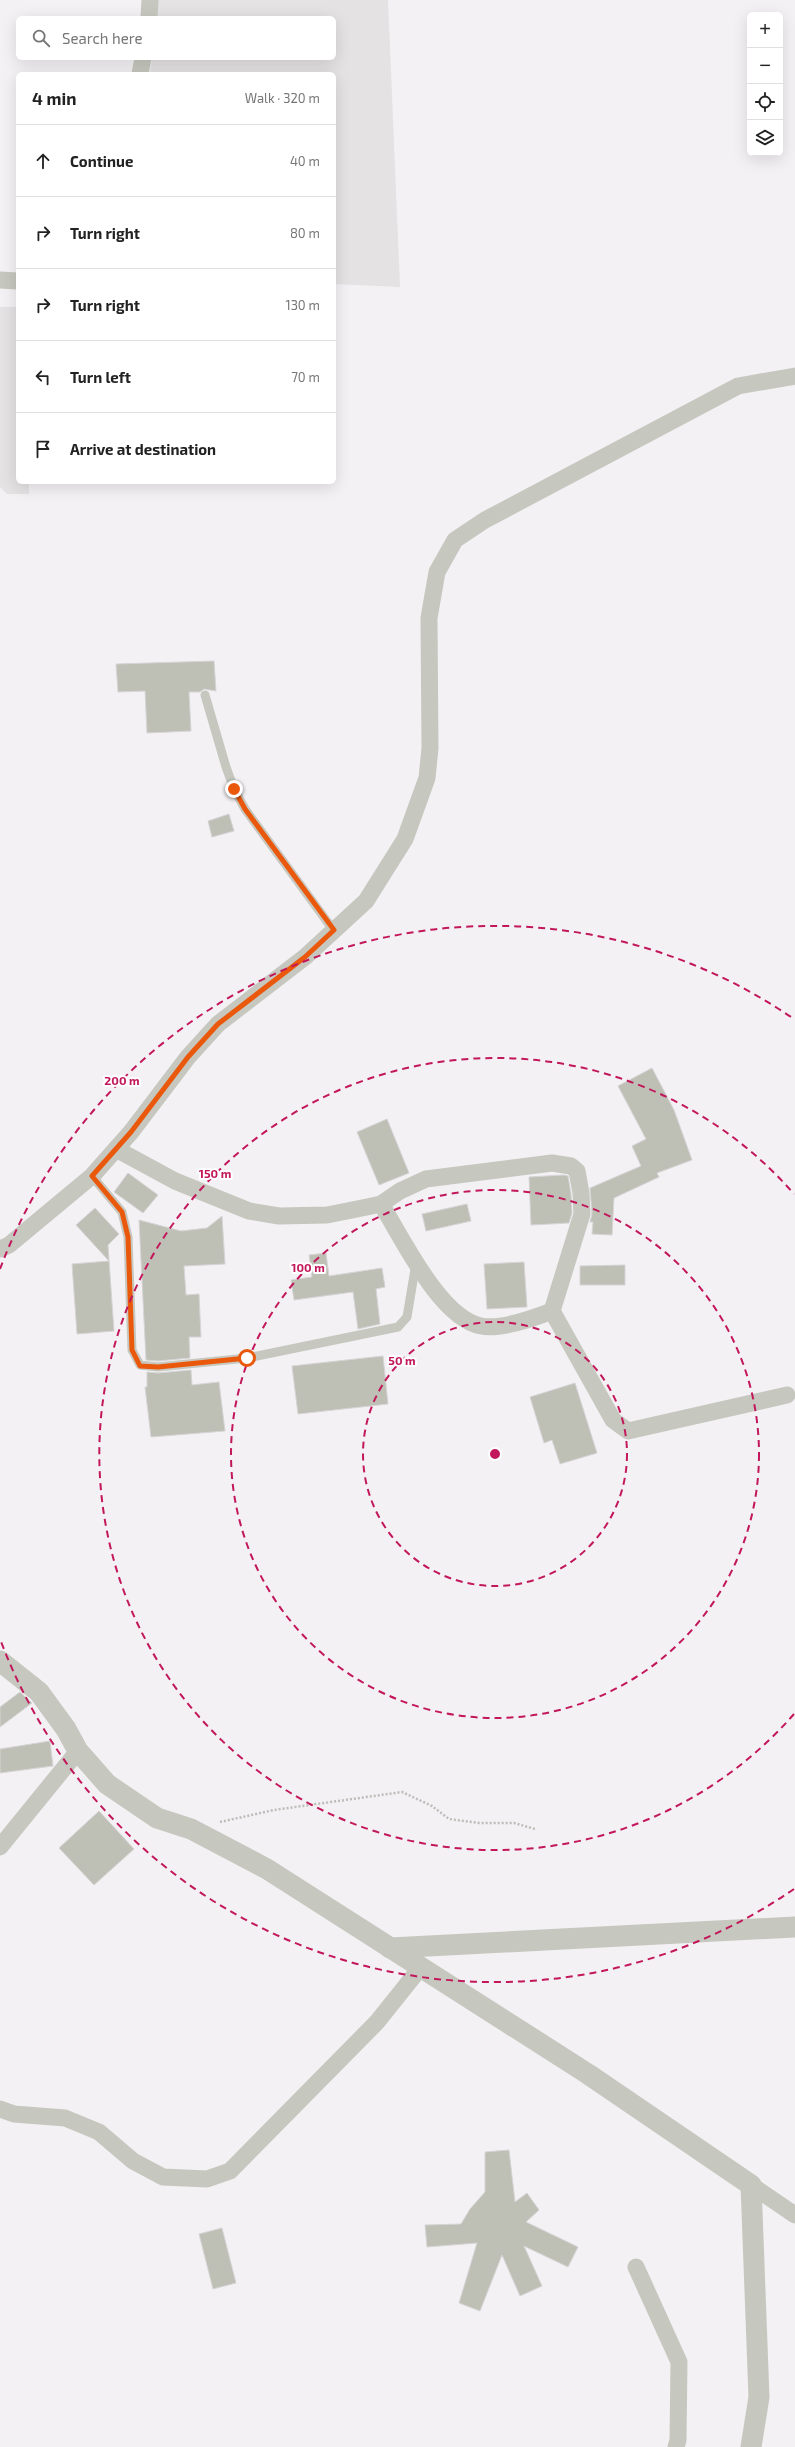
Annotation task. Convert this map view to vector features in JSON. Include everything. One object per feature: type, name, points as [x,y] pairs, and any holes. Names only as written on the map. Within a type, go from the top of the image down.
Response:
[{"type":"street","points":[[149,16],[150,0]]},
{"type":"street","points":[[140,72],[143,60]]},
{"type":"street","points":[[0,280],[16,281]]},
{"type":"street","points":[[0,1249],[9,1245],[92,1176],[116,1149],[188,1057],[218,1024],[305,957],[366,901],[401,845],[427,778],[430,748],[429,618],[437,572],[455,540],[485,520],[738,386],[795,376]]},
{"type":"street","points":[[116,1149],[175,1181],[249,1211],[279,1216],[327,1215],[381,1204],[400,1190],[426,1179],[552,1163],[571,1166],[577,1171],[581,1193],[582,1214],[552,1311],[614,1420],[628,1432],[787,1395]]},
{"type":"street","points":[[381,1204],[436,1294],[457,1316],[482,1327],[519,1323],[552,1311]]},
{"type":"street","points":[[0,1661],[39,1692],[66,1728],[78,1751],[107,1784],[157,1818],[191,1829],[267,1869],[588,2074],[795,2215]]},
{"type":"street","points":[[0,1847],[78,1751]]},
{"type":"street","points":[[390,1948],[795,1927]]},
{"type":"street","points":[[0,2109],[14,2114],[65,2118],[99,2132],[133,2161],[163,2177],[207,2179],[230,2171],[377,2022],[421,1967]]},
{"type":"street","points":[[751,2185],[759,2397],[751,2447]]},
{"type":"street","points":[[636,2268],[679,2362],[678,2440],[676,2447]]},
{"type":"lane","points":[[205,695],[234,789],[245,809],[334,930]]},
{"type":"lane","points":[[92,1176],[122,1212],[128,1237],[132,1350],[140,1366],[158,1367],[247,1358],[398,1328],[407,1317],[416,1262]]},
{"type":"path","points":[[219,1822],[274,1810],[402,1792],[432,1806],[449,1819],[479,1823],[514,1823],[535,1829]]},
{"type":"shaded area","points":[[158,0],[388,0],[400,287],[336,284],[336,72],[150,72],[152,60],[336,60],[336,16],[156,16]]},
{"type":"shaded area","points":[[0,307],[16,307],[16,484],[29,484],[29,494],[7,494],[0,487]]},
{"type":"building","points":[[214,661],[216,691],[204,689],[200,692],[189,692],[191,731],[147,733],[145,691],[118,692],[116,664]]},
{"type":"building","points":[[229,814],[234,831],[212,837],[208,821]]},
{"type":"building","points":[[652,1068],[674,1110],[692,1160],[657,1173],[659,1177],[614,1198],[612,1235],[592,1234],[593,1222],[590,1222],[592,1214],[590,1188],[641,1166],[632,1146],[646,1139],[618,1086]]},
{"type":"building","points":[[387,1119],[409,1173],[379,1185],[357,1132]]},
{"type":"building","points":[[128,1173],[158,1195],[143,1213],[114,1192]]},
{"type":"building","points":[[568,1176],[571,1194],[572,1213],[569,1223],[531,1225],[529,1177]]},
{"type":"building","points":[[467,1204],[471,1221],[426,1231],[422,1214]]},
{"type":"building","points":[[95,1208],[119,1234],[108,1245],[114,1331],[77,1334],[72,1264],[109,1261],[76,1225]]},
{"type":"building","points":[[222,1216],[225,1264],[184,1266],[186,1295],[199,1294],[201,1337],[189,1337],[190,1358],[158,1361],[146,1360],[139,1220],[181,1231],[207,1228]]},
{"type":"building","points":[[326,1253],[329,1276],[382,1268],[385,1287],[376,1289],[380,1324],[358,1329],[353,1292],[294,1300],[291,1280],[312,1277],[309,1255]]},
{"type":"building","points":[[524,1262],[527,1307],[487,1309],[484,1264]]},
{"type":"building","points":[[625,1265],[625,1285],[580,1285],[580,1266]]},
{"type":"building","points":[[383,1356],[388,1404],[298,1414],[292,1366]]},
{"type":"building","points":[[191,1370],[192,1385],[219,1382],[225,1431],[151,1437],[145,1387],[147,1387],[147,1372],[158,1373]]},
{"type":"building","points":[[575,1383],[597,1453],[560,1464],[552,1440],[544,1443],[530,1397]]},
{"type":"building","points":[[20,1692],[32,1703],[0,1727],[0,1707]]},
{"type":"building","points":[[50,1741],[53,1766],[0,1773],[0,1749]]},
{"type":"building","points":[[99,1811],[134,1849],[94,1885],[59,1848]]},
{"type":"building","points":[[509,2150],[515,2202],[527,2193],[539,2210],[526,2222],[578,2247],[568,2267],[524,2246],[542,2286],[520,2296],[502,2255],[480,2311],[459,2303],[477,2243],[427,2247],[425,2225],[461,2224],[470,2209],[485,2192],[485,2152]]},
{"type":"building","points":[[222,2228],[236,2283],[213,2289],[199,2234]]},
{"type":"route","points":[[234,789],[245,809],[334,930],[305,957],[218,1024],[188,1057],[131,1132],[92,1176],[122,1212],[128,1237],[132,1350],[135,1359],[140,1366],[158,1367],[247,1358]]}]
